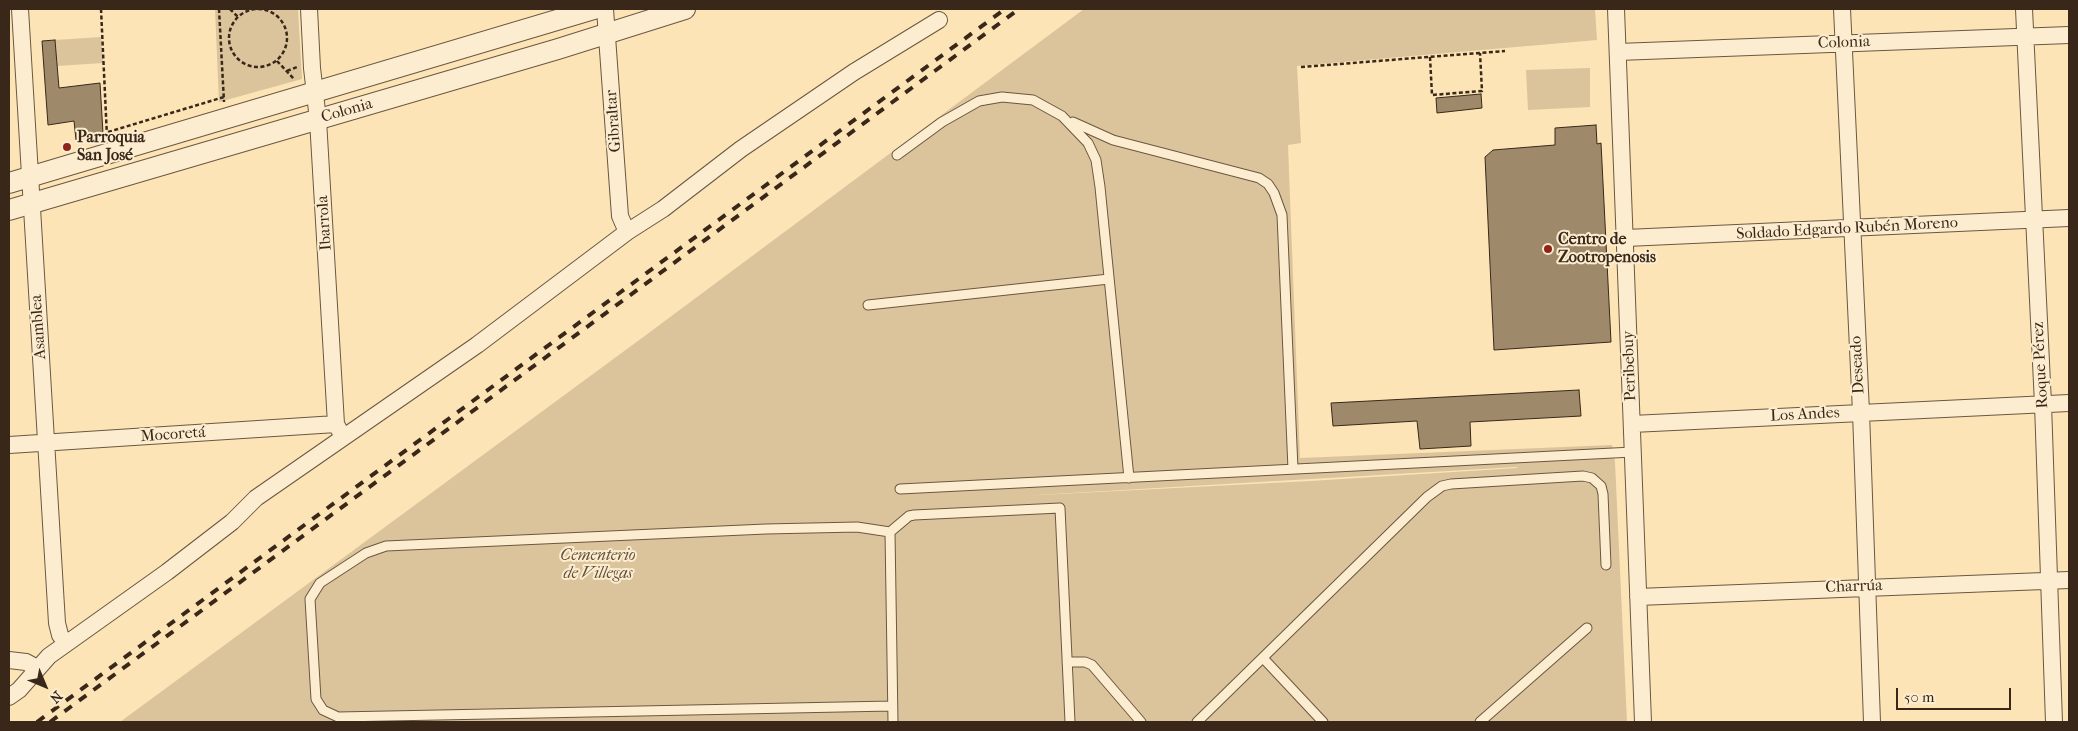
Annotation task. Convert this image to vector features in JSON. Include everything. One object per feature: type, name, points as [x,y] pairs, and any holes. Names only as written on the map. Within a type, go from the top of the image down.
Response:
[{"type":"street","name":"Asamblea","points":[[20,9],[17,78],[30,177],[30,203],[57,623],[60,635],[66,643]]},
{"type":"street","name":"Ibarrola","points":[[309,9],[340,430]]},
{"type":"street","name":"Colonia","points":[[9,183],[594,9]]},
{"type":"street","name":"Gibraltar","points":[[605,9],[620,216],[627,232]]},
{"type":"street","name":"Colonia","points":[[9,210],[318,120],[685,9]]},
{"type":"street","name":"Peribebuy","points":[[1616,9],[1643,722]]},
{"type":"street","name":"Deseado","points":[[1842,9],[1861,412],[1872,722]]},
{"type":"street","name":"Roque Pérez","points":[[2024,9],[2043,404],[2054,722]]},
{"type":"street","points":[[9,697],[19,690],[37,668],[66,643],[168,572],[232,522],[256,498],[340,430],[477,346],[627,232],[663,209],[734,154],[797,111],[939,20]]},
{"type":"street","name":"Colonia","points":[[1618,52],[2069,35]]},
{"type":"street","name":"Soldado Edgardo Rubén Moreno","points":[[1626,238],[2069,218]]},
{"type":"street","name":"Los Andes","points":[[1632,424],[2069,403]]},
{"type":"street","name":"Mocoretá","points":[[9,445],[340,430]]},
{"type":"street","name":"Charrúa","points":[[1638,596],[2069,580]]},
{"type":"street","points":[[9,660],[26,662],[37,668]]},
{"type":"lane","points":[[898,155],[942,122],[979,101],[1002,97],[1032,100],[1081,127],[1113,140],[1259,178],[1268,184],[1274,193],[1282,215],[1294,469]]},
{"type":"lane","points":[[1062,116],[1088,143],[1096,160],[1129,478]]},
{"type":"lane","points":[[868,304],[1109,279]]},
{"type":"lane","points":[[900,490],[1633,452]]},
{"type":"lane","points":[[1197,722],[1434,490],[1451,484],[1583,476],[1592,478],[1600,486],[1603,494],[1606,566]]},
{"type":"lane","points":[[892,706],[338,717],[323,710],[316,700],[310,599],[320,583],[366,553],[386,546],[857,527],[890,532],[909,516],[914,515],[1060,508],[1070,722]]},
{"type":"lane","points":[[890,532],[893,722]]},
{"type":"lane","points":[[1480,722],[1587,628]]},
{"type":"lane","points":[[1263,658],[1323,722]]},
{"type":"lane","points":[[1068,662],[1085,662],[1092,665],[1141,722]]},
{"type":"path","points":[[101,9],[108,153]]},
{"type":"path","points":[[219,9],[224,102],[228,106]]},
{"type":"path","points":[[230,9],[238,17]]},
{"type":"path","points":[[264,10],[280,19],[287,36],[283,54],[277,61],[260,68],[243,64],[236,58],[229,42],[232,24],[238,17],[246,12],[264,10]]},
{"type":"path","points":[[1301,68],[1505,50]]},
{"type":"path","points":[[1430,57],[1432,95],[1482,90],[1480,53]]},
{"type":"path","points":[[108,132],[224,97]]},
{"type":"green space","points":[[215,9],[298,9],[302,79],[219,102]]},
{"type":"green space","name":"Cementerio de Villegas","points":[[1084,9],[1595,9],[1597,40],[1297,66],[1301,143],[1288,145],[1300,458],[1612,445],[1615,462],[1627,722],[120,722],[646,335]],"holes":[[[1517,467],[1310,481],[1020,496]]]},
{"type":"green space","points":[[101,37],[103,63],[57,66],[55,40]]},
{"type":"green space","points":[[1590,68],[1590,107],[1528,110],[1526,70]]},
{"type":"building","points":[[55,40],[59,88],[100,83],[103,133],[76,140],[74,121],[48,125],[42,41]]},
{"type":"building","points":[[1481,94],[1482,108],[1437,113],[1436,98]]},
{"type":"building","name":"Centro de Zootropenosis","points":[[1596,125],[1597,144],[1601,143],[1611,342],[1494,350],[1485,157],[1493,150],[1555,145],[1555,128]]},
{"type":"building","points":[[1579,390],[1581,416],[1470,422],[1471,446],[1420,449],[1417,421],[1333,426],[1331,403]]},
{"type":"railway","points":[[37,722],[1005,9]]},
{"type":"railway","points":[[50,722],[1019,9]]},
{"type":"place","name":"Parroquia San José","points":[[67,147]]},
{"type":"place","name":"Centro de Zootropenosis","points":[[1548,249]]}]
